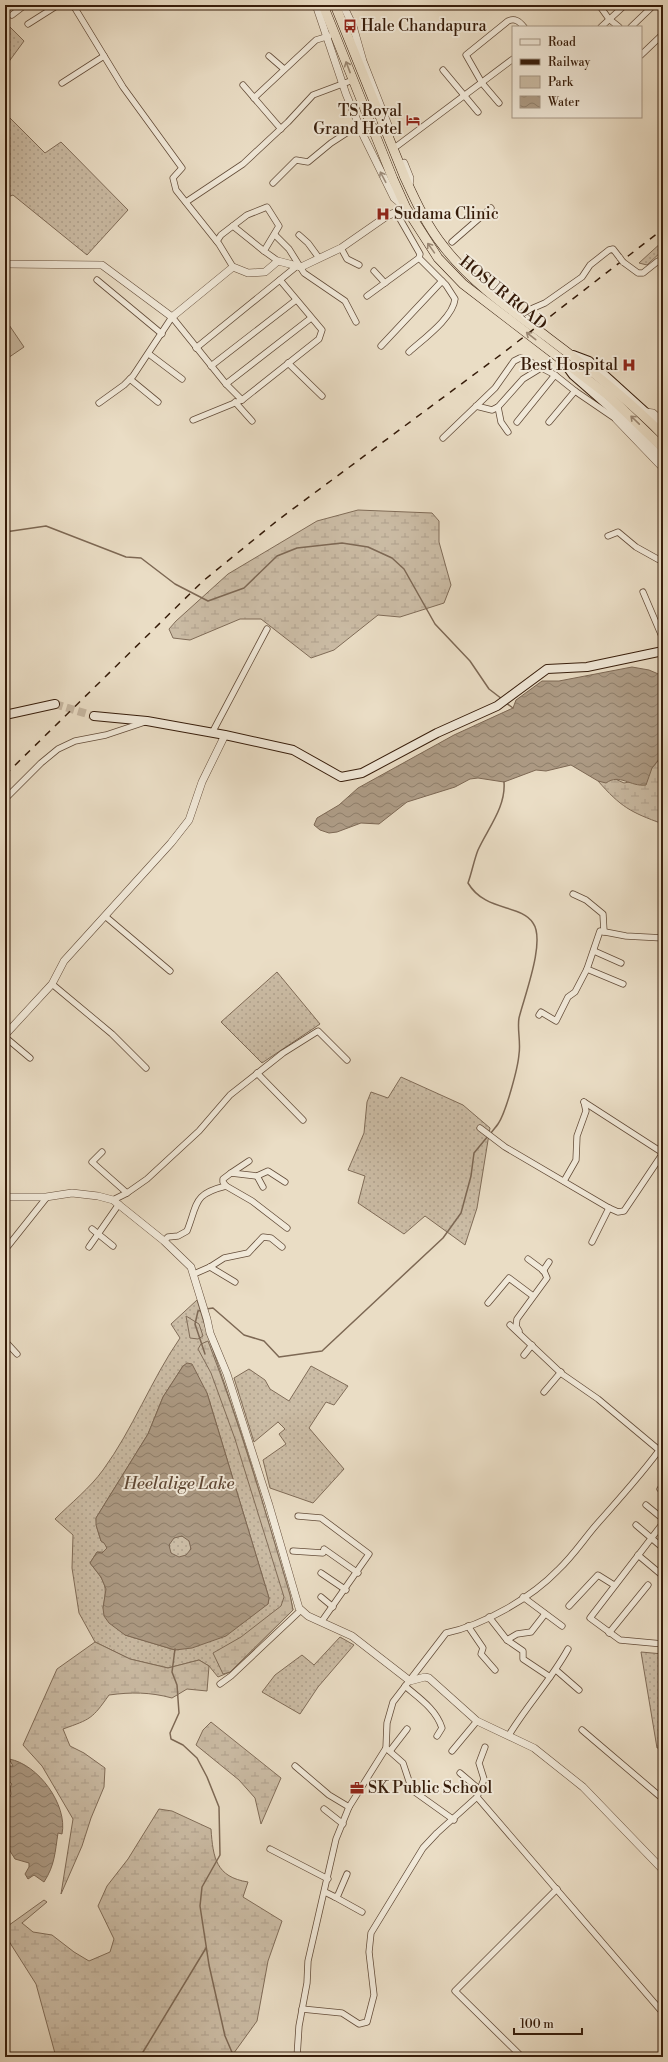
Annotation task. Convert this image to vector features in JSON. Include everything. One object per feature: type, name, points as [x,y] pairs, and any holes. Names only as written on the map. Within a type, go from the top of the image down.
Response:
[{"type":"highway","name":"HOSUR ROAD","points":[[323,5],[331,36],[353,80],[406,208],[438,258],[460,280],[562,360],[591,377]]},
{"type":"highway","name":"HOSUR ROAD","points":[[335,5],[409,188],[425,219],[444,247],[466,272],[521,317],[570,354],[591,377]]},
{"type":"highway","points":[[591,377],[647,419],[663,435]]},
{"type":"highway","points":[[591,377],[663,448]]},
{"type":"main road","points":[[570,354],[589,361],[663,428]]},
{"type":"main road","points":[[562,360],[573,375],[613,410],[663,459]]},
{"type":"main road","points":[[94,716],[147,721],[225,735],[293,750],[341,777],[362,773],[437,733],[504,701],[547,669],[587,667],[663,651]]},
{"type":"main road","points":[[5,714],[55,704]]},
{"type":"street","points":[[12,15],[25,5]]},
{"type":"street","points":[[28,24],[58,5]]},
{"type":"street","points":[[73,5],[123,87],[182,168],[173,178],[176,190],[217,241],[233,268],[248,272],[265,272],[278,261]]},
{"type":"street","points":[[196,348],[299,266],[341,248],[387,216],[406,208],[394,198],[376,164],[343,83],[331,36],[316,5]]},
{"type":"street","points":[[342,5],[353,26],[363,61],[410,178],[409,188]]},
{"type":"street","points":[[599,5],[609,19],[618,26]]},
{"type":"street","points":[[602,26],[625,5]]},
{"type":"street","points":[[632,26],[654,5]]},
{"type":"street","points":[[499,103],[482,83],[466,55],[508,21],[514,19],[517,20],[523,26]]},
{"type":"street","points":[[642,51],[663,34]]},
{"type":"street","points":[[254,98],[316,40],[331,36]]},
{"type":"street","points":[[62,83],[104,56]]},
{"type":"street","points":[[269,56],[284,69]]},
{"type":"street","points":[[397,146],[512,60]]},
{"type":"street","points":[[443,70],[478,112]]},
{"type":"street","points":[[186,202],[243,164],[281,129],[313,95],[353,80]]},
{"type":"street","points":[[244,85],[281,129]]},
{"type":"street","points":[[273,183],[292,162],[299,159],[308,162],[331,143],[351,130]]},
{"type":"street","points":[[217,241],[221,235],[249,214],[267,208],[278,222],[279,226],[275,235],[264,251]]},
{"type":"street","points":[[452,242],[491,208]]},
{"type":"street","points":[[396,212],[420,254],[419,258],[442,281],[455,299],[455,304],[448,316],[409,352]]},
{"type":"street","points":[[233,226],[278,261],[299,266]]},
{"type":"street","points":[[275,235],[289,250],[304,273],[312,280],[345,301],[356,322]]},
{"type":"street","points":[[299,235],[308,243],[319,258]]},
{"type":"street","points":[[341,248],[353,264],[359,265]]},
{"type":"street","points":[[521,317],[524,312],[545,303],[582,277],[590,265],[609,250],[613,249],[622,260],[638,273],[643,273],[658,261],[663,264]]},
{"type":"street","points":[[367,296],[419,258]]},
{"type":"street","points":[[5,264],[102,265],[172,317],[226,384],[242,400]]},
{"type":"street","points":[[99,403],[130,379],[149,354],[172,317],[233,268]]},
{"type":"street","points":[[374,271],[385,283]]},
{"type":"street","points":[[97,280],[162,334]]},
{"type":"street","points":[[193,420],[242,400],[319,339],[322,330],[310,318],[280,280]]},
{"type":"street","points":[[381,346],[442,281]]},
{"type":"street","points":[[211,366],[296,300]]},
{"type":"street","points":[[226,384],[310,318]]},
{"type":"street","points":[[149,354],[182,379]]},
{"type":"street","points":[[443,438],[494,388],[514,361],[520,358],[525,359],[555,375],[575,391],[616,419],[663,468]]},
{"type":"street","points":[[288,363],[322,396]]},
{"type":"street","points":[[476,406],[488,411],[498,406],[523,379],[541,368]]},
{"type":"street","points":[[517,422],[555,375]]},
{"type":"street","points":[[130,379],[158,402]]},
{"type":"street","points":[[549,422],[575,391]]},
{"type":"street","points":[[235,402],[252,420]]},
{"type":"street","points":[[498,406],[501,422],[508,432]]},
{"type":"street","points":[[613,410],[616,419]]},
{"type":"street","points":[[646,412],[653,413],[663,422]]},
{"type":"street","points":[[608,536],[618,532],[636,547],[663,562]]},
{"type":"street","points":[[643,592],[663,638]]},
{"type":"street","points":[[212,733],[267,629]]},
{"type":"street","points":[[5,799],[41,763],[58,749],[74,741],[106,735],[147,721]]},
{"type":"street","points":[[30,1058],[5,1036],[52,984],[64,961],[171,843],[189,820],[202,782],[225,735]]},
{"type":"street","points":[[573,894],[586,900],[603,914],[604,932]]},
{"type":"street","points":[[105,916],[170,971]]},
{"type":"street","points":[[538,1015],[541,1012],[556,1021],[568,997],[575,992],[594,951],[600,931],[626,936],[663,938]]},
{"type":"street","points":[[594,951],[621,963]]},
{"type":"street","points":[[586,969],[623,984]]},
{"type":"street","points":[[52,984],[112,1034],[146,1068]]},
{"type":"street","points":[[89,1247],[116,1202],[147,1179],[182,1148],[230,1095],[283,1053],[318,1031],[347,1060]]},
{"type":"street","points":[[257,1073],[303,1120]]},
{"type":"street","points":[[480,1128],[505,1147],[609,1208],[618,1212],[624,1211],[663,1153],[584,1102],[586,1111],[577,1136],[576,1160],[564,1181]]},
{"type":"street","points":[[102,1152],[92,1162],[128,1193]]},
{"type":"street","points":[[249,1161],[230,1173],[223,1179],[223,1182],[226,1186],[252,1201],[287,1228]]},
{"type":"street","points":[[230,1173],[257,1176],[268,1171],[285,1182]]},
{"type":"street","points":[[257,1176],[263,1187]]},
{"type":"street","points":[[164,1241],[168,1237],[178,1236],[187,1231],[195,1206],[205,1193],[226,1186]]},
{"type":"street","points":[[5,1197],[47,1197],[72,1193],[98,1196],[116,1202],[185,1259],[194,1274],[210,1333],[227,1374],[269,1505],[295,1599],[301,1610],[308,1616],[352,1636],[408,1683],[439,1718],[442,1728],[437,1736]]},
{"type":"street","points":[[8,1246],[47,1197]]},
{"type":"street","points":[[592,1242],[609,1208]]},
{"type":"street","points":[[92,1229],[113,1246]]},
{"type":"street","points":[[194,1274],[210,1268],[231,1256],[248,1253],[263,1237],[271,1238],[282,1247]]},
{"type":"street","points":[[528,1259],[543,1271],[547,1278],[517,1319],[516,1326],[559,1366],[560,1371]]},
{"type":"street","points":[[543,1271],[549,1262]]},
{"type":"street","points":[[210,1268],[235,1282]]},
{"type":"street","points":[[488,1303],[509,1278],[533,1296]]},
{"type":"street","points":[[510,1325],[560,1371],[598,1399],[659,1450]]},
{"type":"street","points":[[5,1341],[17,1354]]},
{"type":"street","points":[[524,1355],[532,1346]]},
{"type":"street","points":[[544,1392],[560,1371]]},
{"type":"street","points":[[454,1820],[412,1790],[403,1763],[388,1750],[387,1723],[392,1702],[446,1633],[468,1626],[489,1616],[539,1588],[559,1570],[621,1498],[663,1444]]},
{"type":"street","points":[[646,1505],[663,1519]]},
{"type":"street","points":[[298,1516],[321,1518],[370,1554],[322,1622]]},
{"type":"street","points":[[663,1523],[590,1618],[620,1640],[663,1644]]},
{"type":"street","points":[[636,1525],[663,1548]]},
{"type":"street","points":[[293,1551],[323,1553],[324,1549],[358,1573]]},
{"type":"street","points":[[638,1555],[663,1576]]},
{"type":"street","points":[[321,1573],[346,1590]]},
{"type":"street","points":[[569,1606],[598,1575],[614,1585]]},
{"type":"street","points":[[609,1633],[648,1585]]},
{"type":"street","points":[[321,1597],[333,1607]]},
{"type":"street","points":[[523,1597],[562,1626]]},
{"type":"street","points":[[220,1684],[231,1676],[301,1610]]},
{"type":"street","points":[[507,1640],[517,1634],[531,1632],[545,1614]]},
{"type":"street","points":[[489,1616],[507,1640],[523,1651],[523,1659],[550,1677]]},
{"type":"street","points":[[468,1626],[483,1648],[481,1654],[495,1670]]},
{"type":"street","points":[[509,1735],[520,1717],[556,1670],[568,1649]]},
{"type":"street","points":[[556,1670],[579,1690]]},
{"type":"street","points":[[408,1683],[425,1676],[429,1678],[478,1721],[534,1748],[583,1787],[663,1870]]},
{"type":"street","points":[[452,1751],[478,1721]]},
{"type":"street","points":[[297,2057],[299,2026],[308,1983],[308,1961],[336,1839],[349,1808],[388,1750],[407,1729]]},
{"type":"street","points":[[582,1730],[663,1799]]},
{"type":"street","points":[[302,2010],[342,2014],[359,2024],[367,2022],[374,1995],[369,1952],[371,1933],[423,1848],[437,1833],[454,1820],[477,1797],[484,1779],[479,1763],[485,1747]]},
{"type":"street","points":[[295,1766],[328,1795],[349,1808]]},
{"type":"street","points":[[460,1773],[480,1790]]},
{"type":"street","points":[[477,1797],[663,2013]]},
{"type":"street","points":[[324,1809],[342,1824]]},
{"type":"street","points":[[270,1849],[328,1879]]},
{"type":"street","points":[[335,1897],[338,1895],[346,1874]]},
{"type":"street","points":[[522,2057],[455,1991],[557,1889]]},
{"type":"street","points":[[324,1892],[362,1912]]},
{"type":"green space","points":[[5,22],[24,41],[5,67]]},
{"type":"green space","points":[[5,113],[45,153],[61,142],[128,210],[87,255],[13,195],[5,198]]},
{"type":"green space","points":[[663,241],[663,250],[647,265],[639,263]]},
{"type":"green space","points":[[5,319],[24,347],[5,360]]},
{"type":"green space","points":[[358,510],[432,513],[439,521],[439,542],[451,585],[444,603],[400,617],[378,615],[334,650],[311,658],[261,619],[240,619],[190,640],[173,638],[169,629],[228,574],[317,521]]},
{"type":"green space","points":[[663,755],[663,824],[642,816],[627,808],[613,797],[598,781],[613,778],[624,783],[629,782],[652,768]]},
{"type":"green space","points":[[277,972],[320,1024],[262,1063],[221,1022]]},
{"type":"green space","points":[[401,1077],[463,1105],[490,1128],[477,1208],[465,1245],[425,1216],[404,1234],[358,1203],[365,1176],[348,1170],[364,1133],[367,1102],[371,1092],[388,1098]]},
{"type":"green space","points":[[197,1300],[254,1475],[290,1595],[293,1610],[230,1672],[218,1677],[209,1666],[199,1660],[168,1668],[130,1659],[95,1642],[79,1613],[72,1568],[73,1535],[55,1519],[98,1477],[124,1438],[160,1371],[180,1338],[171,1324]],"holes":[[[183,1366],[207,1393],[269,1598],[268,1604],[175,1650],[125,1635],[103,1608],[105,1594],[104,1584],[90,1563],[97,1552],[104,1552],[107,1548],[106,1544],[101,1541],[96,1518],[148,1434],[163,1397]]]},
{"type":"green space","points":[[186,1316],[199,1324],[203,1336],[198,1339],[190,1338]]},
{"type":"green space","points":[[208,1341],[252,1467],[290,1595],[293,1610],[230,1672],[223,1674],[213,1653],[241,1637],[281,1606],[284,1597],[235,1439],[211,1373],[198,1349],[201,1344]]},
{"type":"green space","points":[[311,1366],[348,1386],[334,1405],[326,1402],[309,1428],[344,1469],[313,1503],[270,1488],[263,1460],[286,1444],[279,1434],[285,1429],[278,1422],[254,1442],[234,1378],[249,1369],[265,1380],[270,1389],[289,1401]]},
{"type":"green space","points":[[180,1536],[188,1539],[191,1547],[188,1555],[180,1558],[172,1555],[169,1547],[172,1539]]},
{"type":"green space","points":[[340,1637],[354,1645],[318,1687],[300,1714],[262,1692],[275,1675],[302,1655],[314,1665]]},
{"type":"green space","points":[[95,1642],[130,1659],[168,1668],[199,1660],[209,1666],[207,1691],[187,1689],[172,1698],[140,1693],[109,1695],[99,1709],[90,1717],[80,1723],[63,1729],[70,1746],[84,1753],[105,1768],[104,1787],[91,1818],[82,1846],[61,1894],[73,1819],[42,1766],[23,1745],[57,1669]]},
{"type":"green space","points":[[641,1652],[663,1654],[663,1748],[657,1748]]},
{"type":"green space","points":[[211,1722],[281,1778],[261,1824],[255,1798],[239,1780],[196,1745],[203,1730]]},
{"type":"green space","points":[[159,1809],[172,1811],[211,1829],[213,1849],[218,1864],[229,1876],[248,1882],[243,1897],[282,1921],[268,1961],[257,2021],[231,2057],[56,2057],[36,1984],[5,1935],[5,1928],[44,1900],[47,1902],[22,1923],[33,1932],[52,1935],[74,1952],[89,1961],[110,1952],[114,1939],[98,1906],[107,1886],[128,1859]]},
{"type":"water","points":[[632,667],[649,670],[663,676],[663,754],[652,768],[646,785],[616,779],[606,783],[598,781],[571,765],[546,771],[536,770],[504,782],[478,778],[470,779],[455,787],[407,802],[379,824],[361,823],[337,832],[329,833],[320,830],[314,825],[317,818],[339,805],[358,788],[454,735],[513,708],[516,700],[542,681],[559,681]]},
{"type":"water","name":"Heelalige Lake","points":[[187,1363],[192,1364],[207,1393],[269,1598],[268,1604],[226,1636],[192,1648],[175,1650],[125,1635],[109,1623],[104,1616],[103,1608],[106,1589],[101,1577],[90,1563],[97,1552],[102,1553],[107,1548],[101,1541],[96,1525],[96,1518],[148,1434],[163,1397],[183,1366]],"holes":[[[182,1536],[189,1541],[191,1549],[186,1555],[179,1557],[171,1553],[169,1545],[174,1538]]]},
{"type":"water","points":[[9,1759],[20,1762],[40,1777],[56,1799],[60,1811],[63,1823],[62,1834],[58,1833],[52,1864],[48,1876],[44,1882],[34,1875],[28,1879],[25,1874],[29,1867],[29,1863],[15,1859],[5,1843],[5,1811],[7,1810],[5,1808],[7,1799],[5,1796],[10,1797],[10,1787],[12,1784],[5,1778],[5,1771],[9,1766],[13,1766]]},
{"type":"waterway","points":[[5,532],[46,526],[126,557],[141,558],[175,584],[208,601],[244,588],[277,556],[297,548],[342,543],[368,547],[392,558],[404,569],[435,624],[470,661],[489,689],[502,699]]},
{"type":"waterway","points":[[506,703],[513,708]]},
{"type":"waterway","points":[[491,1133],[501,1118],[514,1079],[519,1049],[519,1018],[533,969],[537,942],[536,931],[533,923],[527,917],[484,899],[475,892],[468,883],[478,850],[499,809],[504,791],[504,782]]},
{"type":"waterway","points":[[206,1309],[213,1308],[244,1335],[264,1341],[279,1357],[322,1351],[443,1238],[461,1213],[471,1176],[474,1153],[488,1136]]},
{"type":"waterway","points":[[203,1310],[198,1311],[195,1324],[205,1354]]},
{"type":"waterway","points":[[175,1649],[172,1672],[177,1685],[179,1713],[170,1733],[171,1739],[183,1745],[197,1758],[207,1777],[219,1807],[220,1855],[202,1887],[200,1906],[209,1965],[225,2036],[234,2057]]},
{"type":"waterway","points":[[140,2057],[206,1948]]},
{"type":"tunnel","points":[[55,704],[94,716]]},
{"type":"railway","points":[[5,775],[203,581],[278,520],[503,353],[663,229]]},
{"type":"place","name":"Hale Chandapura","points":[[350,26]]},
{"type":"place","name":"TS Royal Grand Hotel","points":[[413,120]]},
{"type":"place","name":"Sudama Clinic","points":[[383,214]]},
{"type":"place","name":"Best Hospital","points":[[629,365]]},
{"type":"place","name":"SK Public School","points":[[357,1788]]}]
